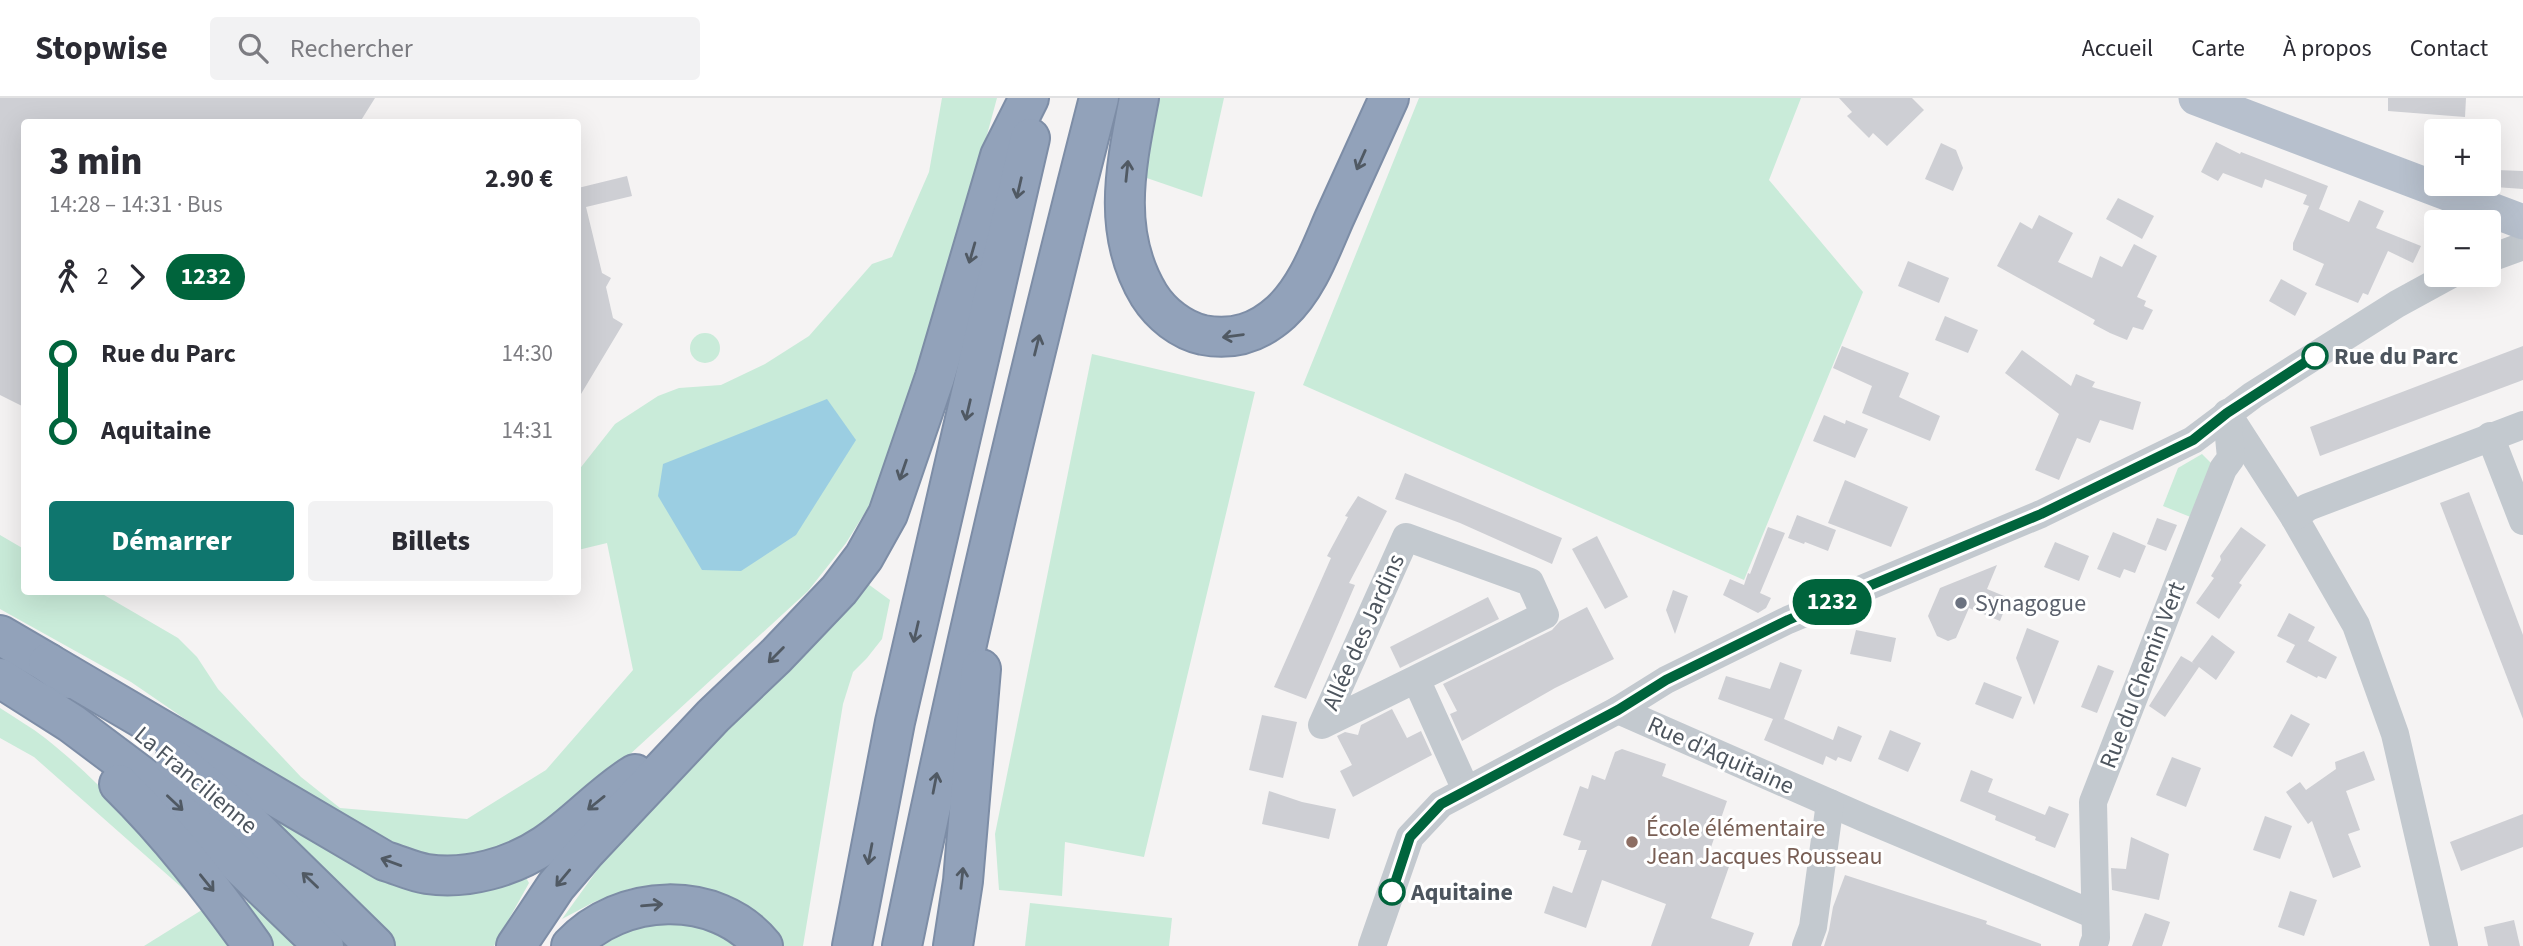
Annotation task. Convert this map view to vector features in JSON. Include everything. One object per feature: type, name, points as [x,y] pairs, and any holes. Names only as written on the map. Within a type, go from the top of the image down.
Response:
[{"type":"highway","points":[[516,946],[556,886],[693,738],[839,590],[864,557],[888,514],[935,377],[1000,156],[1029,98]]},
{"type":"highway","points":[[852,946],[895,722],[1040,98]]},
{"type":"highway","points":[[902,946],[946,731],[992,531],[1099,98]]},
{"type":"highway","points":[[1139,98],[1125,184],[1124,217],[1135,269],[1154,302],[1166,316],[1196,333],[1218,338],[1252,332],[1268,323],[1294,298],[1313,265],[1389,98]]},
{"type":"highway","points":[[953,946],[962,881],[992,531]]},
{"type":"highway","name":"La Francilienne","points":[[0,635],[48,663],[237,811],[375,946]]},
{"type":"highway","points":[[48,663],[385,861],[426,874],[466,875],[514,863],[546,844],[623,782],[693,738]]},
{"type":"highway","points":[[0,681],[71,723],[167,795],[324,946]]},
{"type":"highway","name":"La Francilienne","points":[[0,681],[90,755],[143,808],[210,887],[253,946]]},
{"type":"highway","points":[[572,946],[589,930],[622,912],[642,906],[671,904],[705,910],[735,922],[763,946]]},
{"type":"highway","points":[[294,916],[317,946]]},
{"type":"main road","points":[[2196,98],[2523,222]]},
{"type":"street","points":[[2501,254],[2523,246]]},
{"type":"street","points":[[1372,946],[1410,837],[1441,804],[1618,710],[1666,680],[1788,620],[2041,514],[2193,440],[2227,413],[2397,304],[2429,287]]},
{"type":"street","points":[[2227,413],[2294,517],[2356,625],[2395,734],[2444,946]]},
{"type":"street","name":"Rue du Chemin Vert","points":[[2093,946],[2096,938],[2093,802],[2222,469],[2231,458],[2227,413]]},
{"type":"street","points":[[2294,517],[2308,507],[2523,425]]},
{"type":"street","points":[[2490,436],[2523,521]]},
{"type":"street","name":"Allée des Jardins","points":[[1406,537],[1530,582],[1545,615],[1416,679],[1322,725],[1406,537]]},
{"type":"street","points":[[1416,679],[1466,790]]},
{"type":"street","name":"Rue d'Aquitaine","points":[[1618,710],[2095,915]]},
{"type":"street","points":[[1806,946],[1813,927],[1830,803]]},
{"type":"green space","points":[[942,98],[997,98],[884,482],[846,543],[808,591],[567,812],[537,833],[476,856],[427,857],[397,850],[296,795],[131,682],[0,609],[0,535],[21,547],[21,595],[104,595],[178,638],[197,657],[218,689],[301,777],[340,808],[467,819],[546,770],[633,670],[607,543],[581,549],[581,467],[615,424],[658,396],[679,388],[721,385],[765,364],[809,336],[872,264],[892,257],[929,172]]},
{"type":"green space","points":[[1155,98],[1224,98],[1202,197],[1141,176]]},
{"type":"green space","points":[[1419,98],[1801,98],[1769,180],[1863,292],[1744,580],[1303,385]]},
{"type":"green space","points":[[705,333],[711,334],[719,342],[719,354],[711,362],[705,363],[699,362],[691,354],[690,348],[691,342],[699,334]]},
{"type":"green space","points":[[1092,354],[1255,392],[1144,857],[1065,842],[1062,896],[999,890],[995,834]]},
{"type":"green space","points":[[2202,454],[2213,465],[2193,518],[2163,506],[2178,468]]},
{"type":"green space","points":[[868,584],[890,600],[882,639],[853,672],[843,704],[803,946],[784,946],[780,941],[659,886],[632,888],[594,902],[562,919],[603,862],[704,747],[793,663]]},
{"type":"green space","points":[[0,708],[45,738],[96,783],[145,835],[201,905],[34,757],[0,738]]},
{"type":"green space","points":[[250,799],[370,868],[524,874],[529,883],[494,946],[396,946],[336,881]]},
{"type":"green space","points":[[248,899],[253,900],[295,946],[270,946],[246,906]]},
{"type":"green space","points":[[1030,903],[1172,918],[1169,946],[1025,946]]},
{"type":"green space","points":[[204,909],[231,946],[144,946]]},
{"type":"green space","points":[[672,921],[717,931],[739,946],[603,946],[636,929]]},
{"type":"water","points":[[827,399],[856,440],[796,535],[741,571],[702,570],[658,496],[663,464]]},
{"type":"building","points":[[0,98],[375,98],[362,119],[21,119],[21,406],[0,395]]},
{"type":"building","points":[[1839,98],[1912,98],[1924,110],[1887,146],[1873,133],[1869,138],[1847,116],[1852,112]]},
{"type":"building","points":[[2388,98],[2466,98],[2465,117],[2388,111]]},
{"type":"building","points":[[2216,142],[2240,154],[2241,152],[2328,186],[2319,209],[2349,222],[2359,200],[2384,211],[2376,228],[2421,246],[2413,263],[2388,251],[2368,295],[2363,293],[2358,303],[2315,285],[2324,264],[2293,250],[2293,243],[2309,206],[2303,204],[2307,195],[2265,179],[2262,188],[2223,173],[2218,181],[2201,172]]},
{"type":"building","points":[[1941,143],[1956,150],[1963,168],[1953,191],[1925,179]]},
{"type":"building","points":[[2501,170],[2523,171],[2523,189],[2501,187]]},
{"type":"building","points":[[627,176],[632,196],[586,207],[602,273],[611,278],[606,287],[613,318],[623,324],[581,394],[581,187]]},
{"type":"building","points":[[2118,198],[2154,216],[2142,239],[2106,219]]},
{"type":"building","points":[[2039,215],[2073,233],[2058,262],[2092,278],[2100,256],[2122,267],[2134,244],[2157,256],[2137,297],[2146,301],[2144,306],[2153,310],[2143,330],[2133,327],[2127,340],[2110,333],[2093,324],[2095,320],[1997,266],[2020,222],[2032,229]]},
{"type":"building","points":[[1908,261],[1949,278],[1939,303],[1898,286]]},
{"type":"building","points":[[2281,279],[2307,293],[2295,316],[2269,301]]},
{"type":"building","points":[[1945,316],[1978,330],[1968,353],[1935,340]]},
{"type":"building","points":[[1842,346],[1909,373],[1899,397],[1940,416],[1930,441],[1862,413],[1872,386],[1833,368]]},
{"type":"building","points":[[2523,346],[2523,380],[2320,456],[2310,427]]},
{"type":"building","points":[[2022,350],[2071,386],[2076,374],[2095,382],[2092,387],[2141,402],[2133,430],[2100,420],[2090,443],[2077,438],[2059,480],[2035,470],[2059,414],[2005,373]]},
{"type":"building","points":[[1824,415],[1845,424],[1846,420],[1868,429],[1855,458],[1813,441]]},
{"type":"building","points":[[1405,473],[1562,538],[1552,564],[1460,523],[1395,499]]},
{"type":"building","points":[[1845,480],[1908,507],[1891,547],[1828,523]]},
{"type":"building","points":[[2469,492],[2523,635],[2523,719],[2440,503]]},
{"type":"building","points":[[1358,496],[1387,511],[1349,583],[1355,585],[1306,699],[1274,687],[1331,558],[1327,556],[1348,517],[1345,516]]},
{"type":"building","points":[[1797,515],[1836,530],[1828,551],[1788,538]]},
{"type":"building","points":[[2157,518],[2177,525],[2166,551],[2147,544]]},
{"type":"building","points":[[1768,527],[1785,533],[1760,593],[1771,598],[1766,608],[1758,613],[1723,595],[1730,579],[1744,585]]},
{"type":"building","points":[[2241,527],[2266,545],[2239,583],[2242,585],[2219,619],[2196,603],[2214,578],[2211,576],[2221,560],[2220,556]]},
{"type":"building","points":[[2113,532],[2146,546],[2135,573],[2124,569],[2120,578],[2097,569]]},
{"type":"building","points":[[1597,536],[1628,597],[1605,609],[1572,549]]},
{"type":"building","points":[[2055,542],[2089,556],[2079,581],[2044,567]]},
{"type":"building","name":"Synagogue","points":[[1997,565],[1987,589],[2009,598],[2000,621],[1969,608],[1956,638],[1948,641],[1937,636],[1928,616],[1940,588]]},
{"type":"building","points":[[1673,590],[1688,596],[1675,634],[1666,610]]},
{"type":"building","points":[[1488,597],[1499,619],[1400,668],[1390,647]]},
{"type":"building","points":[[1587,607],[1614,659],[1555,688],[1462,741],[1450,714],[1457,711],[1443,684],[1552,630],[1560,621]]},
{"type":"building","points":[[2289,613],[2315,627],[2308,641],[2337,657],[2326,679],[2317,678],[2286,662],[2295,645],[2277,636]]},
{"type":"building","points":[[2027,628],[2059,641],[2034,705],[2016,658]]},
{"type":"building","points":[[1856,630],[1896,638],[1891,662],[1850,654]]},
{"type":"building","points":[[2212,635],[2235,652],[2216,680],[2199,667],[2165,717],[2149,706],[2181,656],[2195,664],[2192,662]]},
{"type":"building","points":[[1780,662],[1802,670],[1784,719],[1833,740],[1838,726],[1862,736],[1851,762],[1838,757],[1836,761],[1826,756],[1823,765],[1764,740],[1773,719],[1718,699],[1726,676],[1770,689]]},
{"type":"building","points":[[2098,665],[2114,671],[2097,713],[2081,707]]},
{"type":"building","points":[[1984,682],[2022,697],[2013,719],[1975,704]]},
{"type":"building","points":[[1392,709],[1407,738],[1421,731],[1432,755],[1353,797],[1340,771],[1352,765],[1337,736],[1345,732],[1358,735],[1361,725]]},
{"type":"building","points":[[2291,714],[2310,724],[2292,757],[2273,747]]},
{"type":"building","points":[[1262,715],[1297,722],[1283,778],[1249,770]]},
{"type":"building","points":[[1890,730],[1921,743],[1908,772],[1878,759]]},
{"type":"building","points":[[1622,749],[1666,764],[1662,776],[1727,801],[1709,853],[1731,861],[1711,918],[1754,933],[1749,946],[1651,946],[1666,904],[1602,880],[1586,928],[1544,913],[1553,886],[1572,893],[1587,850],[1578,850],[1581,841],[1563,835],[1580,786],[1588,789],[1592,775],[1605,780],[1615,752]]},
{"type":"building","points":[[2364,751],[2375,780],[2346,791],[2360,830],[2348,834],[2361,867],[2333,878],[2312,821],[2308,824],[2286,792],[2300,782],[2306,790],[2336,769],[2335,762]]},
{"type":"building","points":[[2172,757],[2201,768],[2186,807],[2156,795]]},
{"type":"building","points":[[1971,770],[1993,779],[1988,792],[2045,815],[2049,806],[2069,814],[2055,848],[1995,820],[1996,816],[1960,801]]},
{"type":"building","points":[[1269,791],[1336,809],[1329,839],[1262,824]]},
{"type":"building","points":[[2523,814],[2523,847],[2461,871],[2450,842]]},
{"type":"building","points":[[2265,816],[2292,826],[2280,859],[2253,850]]},
{"type":"building","points":[[2131,837],[2169,854],[2159,900],[2112,890],[2111,868],[2126,869]]},
{"type":"building","points":[[1845,875],[1987,921],[1986,924],[2041,946],[1824,946],[1833,907]]},
{"type":"building","points":[[2290,891],[2317,900],[2304,936],[2278,927]]},
{"type":"building","points":[[2145,913],[2170,922],[2162,946],[2132,946]]},
{"type":"building","points":[[2514,920],[2520,946],[2488,946],[2484,927]]},
{"type":"bus line","name":"1232","points":[[1392,892],[1410,837],[1441,804],[1618,710],[1666,680],[1788,620],[2041,514],[2193,440],[2253,395],[2315,356]]},
{"type":"place","name":"Rue du Parc","points":[[2315,356]]},
{"type":"place","name":"Synagogue","points":[[1961,603]]},
{"type":"place","name":"École élémentaire Jean Jacques Rousseau","points":[[1632,842]]},
{"type":"place","name":"Aquitaine","points":[[1392,892]]}]
